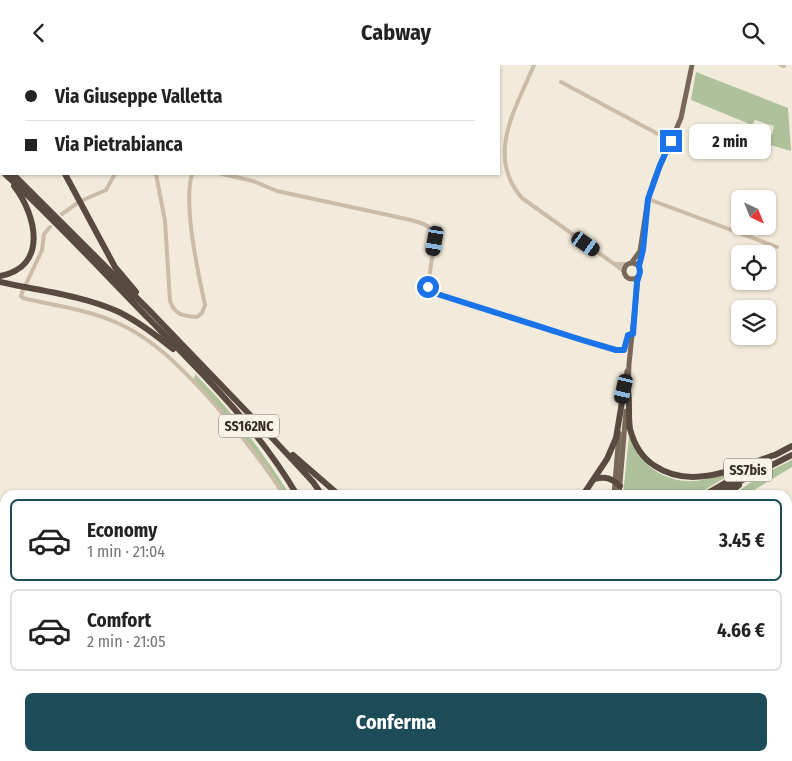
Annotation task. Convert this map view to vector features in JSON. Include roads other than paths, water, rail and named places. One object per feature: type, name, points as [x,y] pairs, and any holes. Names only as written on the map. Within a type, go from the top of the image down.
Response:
[{"type":"highway","points":[[0,277],[18,271],[24,265],[34,248],[35,240],[25,203],[5,175]]},
{"type":"highway","points":[[5,175],[41,208],[192,364]]},
{"type":"highway","points":[[14,175],[150,311],[275,441],[319,490]]},
{"type":"highway","points":[[67,175],[115,267],[150,311]]},
{"type":"highway","points":[[0,282],[86,300],[113,310],[152,332],[192,364]]},
{"type":"highway","name":"SS162NC","points":[[192,364],[247,423],[268,449],[295,490]]},
{"type":"highway","points":[[626,390],[630,429],[637,447],[646,461],[665,473],[685,478],[709,475],[737,469],[777,454]]},
{"type":"highway","points":[[586,490],[607,459],[616,438],[626,390]]},
{"type":"highway","points":[[275,441],[333,490]]},
{"type":"highway","name":"SS7bis","points":[[713,490],[792,446]]},
{"type":"highway","name":"SS7bis","points":[[723,490],[792,455]]},
{"type":"highway","points":[[733,490],[761,470]]},
{"type":"highway","points":[[594,479],[603,477],[617,484]]},
{"type":"main road","points":[[637,291],[624,271],[639,255],[648,199],[660,165],[681,118],[692,65]]},
{"type":"main road","points":[[615,490],[643,239]]},
{"type":"main road","points":[[630,263],[639,266]]},
{"type":"main road","points":[[628,278],[638,277]]},
{"type":"main road","points":[[617,484],[618,490]]},
{"type":"street","points":[[534,65],[505,141],[504,157],[507,174],[522,198],[624,271]]},
{"type":"street","points":[[561,82],[671,141]]},
{"type":"street","points":[[81,201],[106,190],[114,175]]},
{"type":"street","points":[[156,175],[165,221],[170,301],[175,311],[179,314],[197,317],[202,313],[205,305],[190,216],[189,182],[192,175]]},
{"type":"street","points":[[226,175],[253,181],[277,191],[411,220],[426,225],[435,236],[428,287],[431,292],[620,351],[625,348],[628,335],[633,334]]},
{"type":"street","points":[[648,199],[777,247]]},
{"type":"street","points":[[62,214],[76,204]]},
{"type":"street","points":[[26,284],[42,250],[44,234],[50,227]]},
{"type":"street","points":[[616,264],[630,263]]},
{"type":"street","points":[[22,290],[21,295],[23,298],[78,310],[117,323],[134,331],[157,347],[176,363],[229,420],[280,490]]}]
